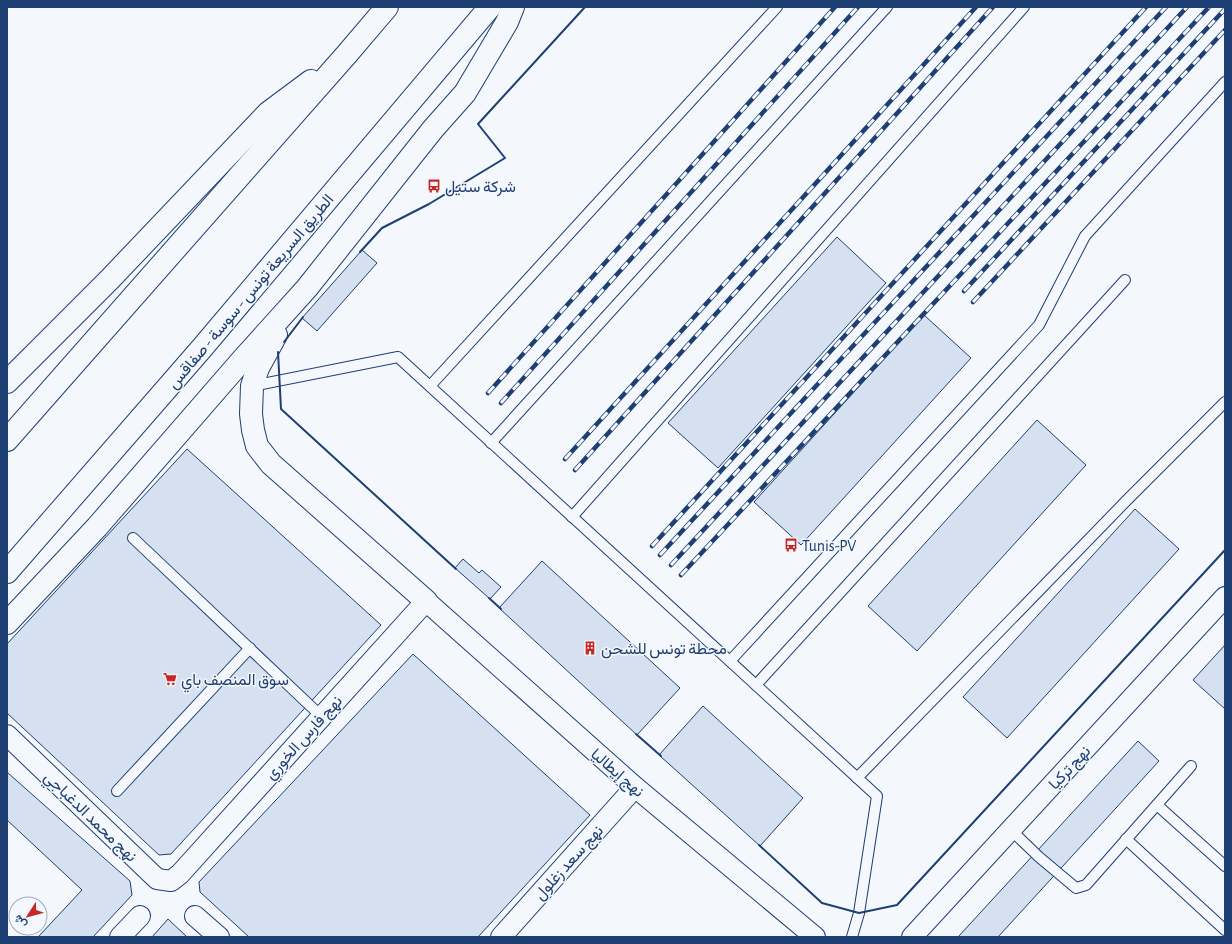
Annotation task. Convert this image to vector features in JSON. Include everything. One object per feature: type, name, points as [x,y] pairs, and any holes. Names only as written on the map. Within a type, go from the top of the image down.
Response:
[{"type":"highway","points":[[7,440],[387,7]]},
{"type":"highway","name":"الطريق السريعة تونس - سوسة - صفاقس","points":[[7,572],[197,354],[490,7]]},
{"type":"highway","points":[[7,623],[97,527],[243,359],[307,288],[433,129],[465,93],[507,22],[513,7]]},
{"type":"highway","points":[[7,382],[110,279],[268,113],[347,54]]},
{"type":"highway","points":[[307,288],[279,329],[258,368],[252,386],[251,414],[257,446],[271,464],[426,601]]},
{"type":"street","name":"نهج تركيا","points":[[912,937],[1225,597]]},
{"type":"street","name":"نهج فارس الخوري","points":[[180,874],[426,601]]},
{"type":"street","name":"نهج إيطاليا","points":[[426,601],[635,787],[815,937]]},
{"type":"street","name":"نهج محمد الدغباجي","points":[[7,735],[158,879],[171,881],[180,874]]},
{"type":"street","name":"نهج سعد زغلول","points":[[501,937],[635,787]]},
{"type":"street","points":[[120,937],[140,916]]},
{"type":"street","points":[[195,916],[219,937]]},
{"type":"lane","points":[[430,386],[777,7]]},
{"type":"lane","points":[[491,443],[887,7]]},
{"type":"lane","points":[[572,517],[1024,7]]},
{"type":"lane","points":[[730,661],[1039,325],[1085,236],[1225,82]]},
{"type":"lane","points":[[756,685],[1125,280]]},
{"type":"lane","points":[[252,386],[398,357],[730,661],[877,796],[859,913],[852,937]]},
{"type":"lane","points":[[857,778],[1128,499],[1225,402]]},
{"type":"lane","points":[[133,538],[321,716]]},
{"type":"lane","points":[[117,791],[250,648]]},
{"type":"lane","points":[[1011,830],[1039,857],[1076,888],[1086,884],[1191,766]]},
{"type":"lane","points":[[1157,805],[1225,866]]},
{"type":"lane","points":[[1126,839],[1225,930]]},
{"type":"building","points":[[837,237],[886,283],[718,468],[668,423]]},
{"type":"building","points":[[362,250],[377,263],[317,331],[302,318]]},
{"type":"building","points":[[924,315],[971,358],[801,545],[754,502]]},
{"type":"building","points":[[1037,420],[1086,465],[917,651],[868,606]]},
{"type":"building","name":"سوق المنصف باي","points":[[187,449],[381,625],[171,854],[159,855],[7,713],[7,644]]},
{"type":"building","points":[[1135,509],[1179,549],[1007,738],[963,697]]},
{"type":"building","points":[[463,559],[479,573],[482,570],[501,587],[490,599],[455,568]]},
{"type":"building","name":"محطة تونس للشحن","points":[[542,561],[680,688],[637,735],[499,608]]},
{"type":"building","points":[[1225,645],[1225,709],[1193,680]]},
{"type":"building","points":[[413,654],[590,815],[478,937],[249,937],[200,892],[199,882]]},
{"type":"building","points":[[703,706],[803,798],[760,846],[659,755]]},
{"type":"building","points":[[1138,741],[1159,761],[998,937],[958,937]]},
{"type":"building","points":[[8,773],[130,881],[132,895],[93,937],[38,937],[48,936],[48,926],[82,890],[7,820]]},
{"type":"building","points":[[168,919],[187,937],[152,937]]},
{"type":"railway","points":[[488,393],[835,7]]},
{"type":"railway","points":[[501,403],[858,7]]},
{"type":"railway","points":[[565,459],[976,7]]},
{"type":"railway","points":[[575,470],[993,7]]},
{"type":"railway","points":[[652,546],[1146,7]]},
{"type":"railway","points":[[660,555],[1166,7]]},
{"type":"railway","points":[[671,565],[1187,7]]},
{"type":"railway","points":[[681,575],[1209,7]]},
{"type":"railway","points":[[964,291],[1225,9]]},
{"type":"railway","points":[[973,302],[1225,30]]},
{"type":"wall","points":[[360,252],[382,228],[429,204],[505,158],[478,124],[585,7]]},
{"type":"wall","points":[[284,342],[303,317]]},
{"type":"wall","points":[[278,352],[281,409],[456,569]]},
{"type":"wall","points":[[759,845],[822,903],[859,913],[897,905],[1225,550]]},
{"type":"wall","points":[[489,598],[501,609]]},
{"type":"wall","points":[[636,734],[661,756]]},
{"type":"place","name":"شركة ستيل","points":[[434,186]]},
{"type":"place","name":"Tunis-PV","points":[[791,545]]},
{"type":"place","name":"محطة تونس للشحن","points":[[590,648]]},
{"type":"place","name":"سوق المنصف باي","points":[[170,679]]}]
